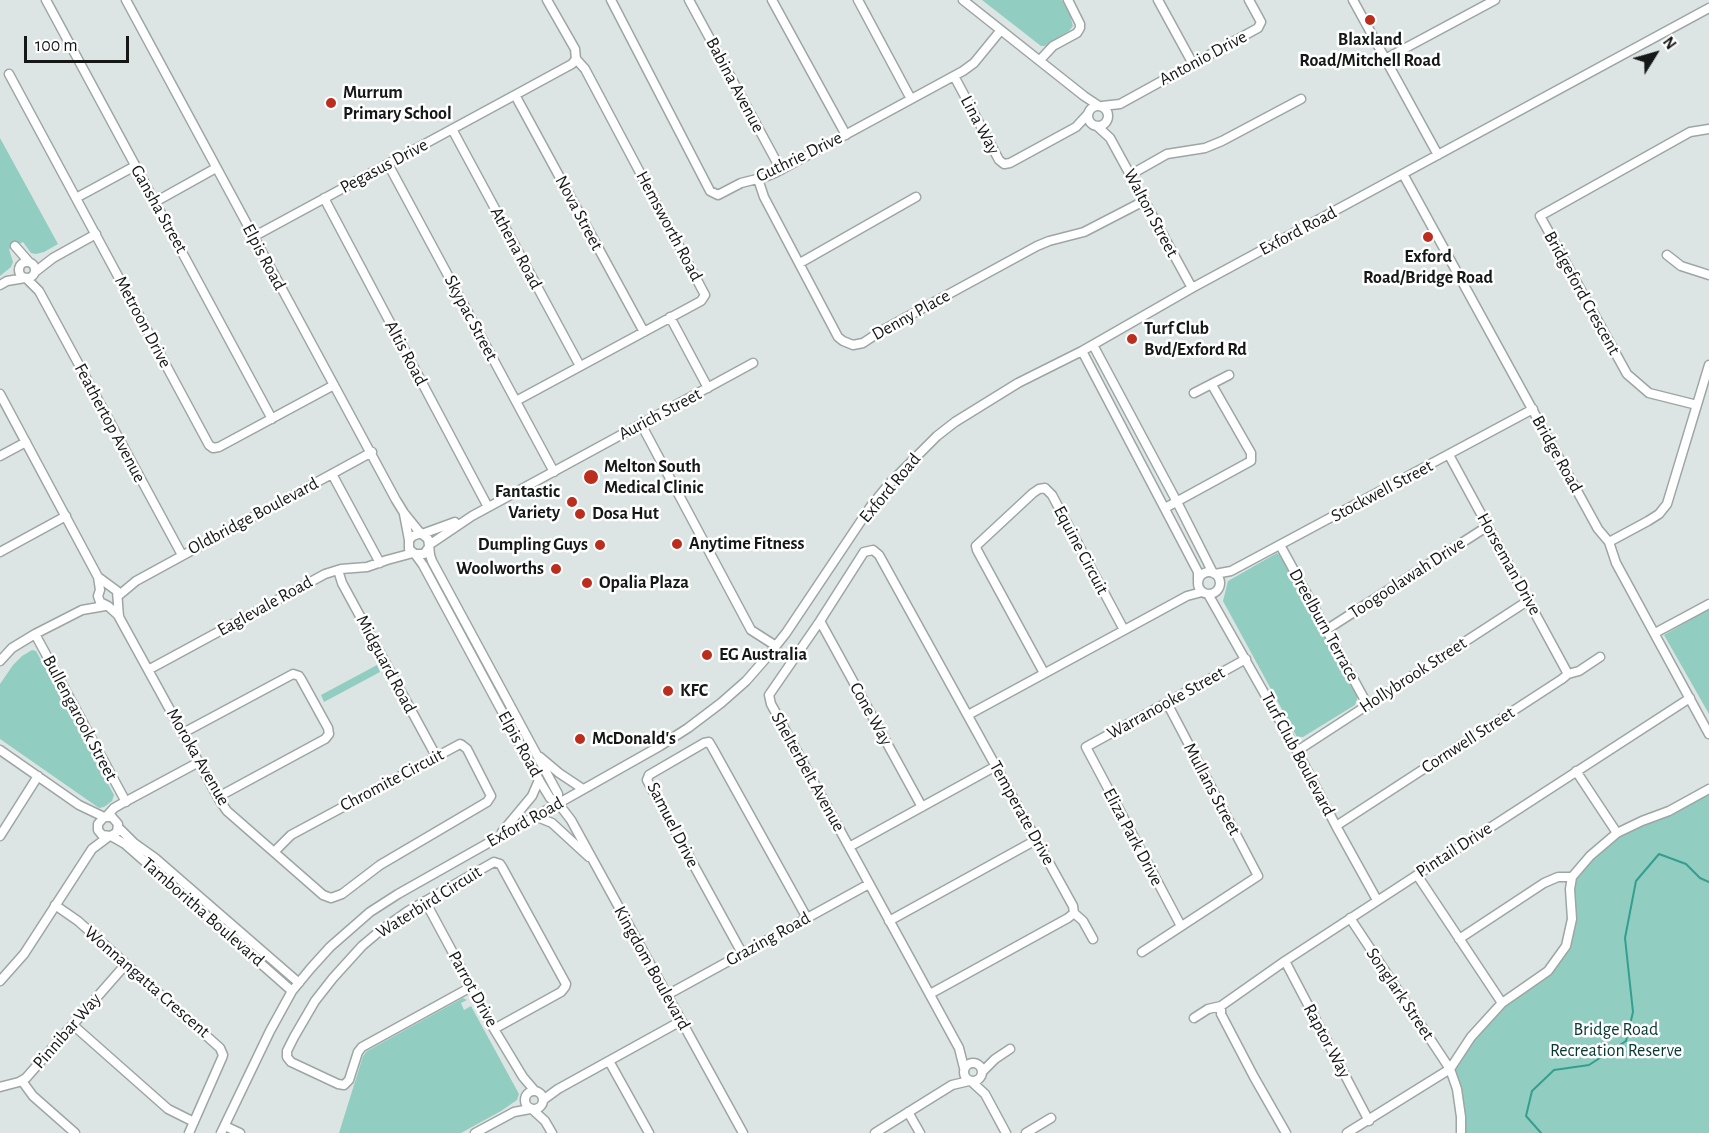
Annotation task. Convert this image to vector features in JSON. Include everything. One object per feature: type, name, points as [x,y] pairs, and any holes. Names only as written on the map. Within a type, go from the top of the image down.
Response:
[{"type":"street","name":"Gansha Street","points":[[46,0],[272,418]]},
{"type":"street","name":"Elpis Road","points":[[126,0],[404,513],[422,534]]},
{"type":"street","name":"Hemsworth Road","points":[[516,401],[701,301],[705,295],[585,69],[576,59],[575,49],[547,0]]},
{"type":"street","name":"Guthrie Drive","points":[[611,0],[710,191],[717,195],[741,183],[781,170],[954,76],[974,63],[1001,30]]},
{"type":"street","name":"Babina Avenue","points":[[689,0],[781,170]]},
{"type":"street","points":[[772,0],[846,135]]},
{"type":"street","points":[[858,0],[911,99]]},
{"type":"street","points":[[963,0],[1084,96],[1107,111],[1108,118],[1103,125],[1095,125],[1089,121],[1084,96]]},
{"type":"street","points":[[1040,60],[1053,46],[1077,33],[1080,28],[1068,0]]},
{"type":"street","points":[[1158,0],[1193,64]]},
{"type":"street","name":"Antonio Drive","points":[[1108,118],[1120,104],[1258,28],[1261,22],[1249,0]]},
{"type":"street","points":[[1353,0],[1438,155]]},
{"type":"street","points":[[1386,59],[1496,0]]},
{"type":"street","name":"Exford Road","points":[[223,1129],[292,991],[330,947],[370,912],[398,894],[660,746],[721,703],[746,681],[776,646],[871,506],[889,484],[920,452],[955,422],[1018,384],[1093,345],[1192,288],[1709,8]]},
{"type":"street","name":"Pegasus Drive","points":[[253,237],[572,64],[576,59]]},
{"type":"street","name":"Metroon Drive","points":[[9,74],[208,445],[213,448],[219,447],[334,385]]},
{"type":"street","name":"Lina Way","points":[[954,76],[999,160],[1004,164],[1010,163],[1076,127],[1088,113]]},
{"type":"street","name":"Nova Street","points":[[515,95],[644,332]]},
{"type":"street","points":[[1130,175],[1167,154],[1205,148],[1222,141],[1301,99]]},
{"type":"street","name":"Antonio Drive","points":[[1101,106],[1120,104]]},
{"type":"street","points":[[1088,113],[1093,107],[1101,106]]},
{"type":"street","name":"Walton Street","points":[[1108,118],[1110,138]]},
{"type":"street","name":"Lina Way","points":[[1076,127],[1095,125]]},
{"type":"street","name":"Walton Street","points":[[1095,125],[1110,138],[1192,288]]},
{"type":"street","name":"Athena Road","points":[[452,129],[580,366]]},
{"type":"street","name":"Bridgeford Crescent","points":[[1697,405],[1649,393],[1628,374],[1540,216],[1690,132],[1709,129]]},
{"type":"street","name":"Skypac Street","points":[[388,164],[554,471]]},
{"type":"street","points":[[76,198],[135,166]]},
{"type":"street","points":[[155,202],[216,168]]},
{"type":"street","name":"Bridge Road","points":[[1403,174],[1598,529],[1609,542],[1616,563],[1709,734]]},
{"type":"street","name":"Denny Place","points":[[758,179],[764,197],[838,337],[847,344],[858,345],[1037,246],[1084,232],[1144,201]]},
{"type":"street","points":[[800,263],[916,197]]},
{"type":"street","name":"Altis Road","points":[[324,198],[489,507]]},
{"type":"street","points":[[4,283],[31,277],[53,258],[96,234]]},
{"type":"street","points":[[25,278],[21,275],[15,248],[35,268],[35,273]]},
{"type":"street","points":[[1667,255],[1681,266],[1709,275]]},
{"type":"street","points":[[4,283],[24,263],[53,258]]},
{"type":"street","name":"Feathertop Avenue","points":[[35,273],[39,291],[182,555]]},
{"type":"street","name":"Feathertop Avenue","points":[[25,278],[39,291]]},
{"type":"street","points":[[670,317],[708,388]]},
{"type":"street","points":[[968,715],[1187,596],[1212,591],[1219,579],[1214,574],[1093,345]]},
{"type":"street","points":[[1082,351],[1198,572],[1198,582],[1187,596]]},
{"type":"street","name":"Aurich Street","points":[[429,546],[472,516],[753,363]]},
{"type":"street","points":[[1609,542],[1659,514],[1667,504],[1709,365]]},
{"type":"street","points":[[1194,393],[1230,375]]},
{"type":"street","points":[[1165,508],[1251,461],[1251,453],[1212,385]]},
{"type":"street","points":[[0,394],[98,577],[100,602],[106,606]]},
{"type":"street","name":"Stockwell Street","points":[[1212,591],[1231,572],[1533,409]]},
{"type":"street","points":[[641,424],[751,630],[776,646]]},
{"type":"street","points":[[0,456],[26,442]]},
{"type":"street","name":"Oldbridge Boulevard","points":[[110,586],[136,580],[372,453]]},
{"type":"street","name":"Horseman Drive","points":[[1449,455],[1568,674]]},
{"type":"street","points":[[332,474],[384,561]]},
{"type":"street","name":"Equine Circuit","points":[[1044,673],[976,546],[1039,489],[1045,488],[1052,495],[1124,630]]},
{"type":"street","name":"Elpis Road","points":[[404,513],[409,542]]},
{"type":"street","points":[[0,552],[66,516]]},
{"type":"street","name":"Aurich Street","points":[[422,534],[472,516]]},
{"type":"street","name":"Toogoolawah Drive","points":[[1326,630],[1488,526]]},
{"type":"street","points":[[415,534],[422,534],[428,539],[429,546],[424,554],[414,554],[409,549],[409,542],[415,534]]},
{"type":"street","name":"Eaglevale Road","points":[[384,561],[409,542]]},
{"type":"street","name":"Dreelburn Terrace","points":[[1280,545],[1367,704]]},
{"type":"street","name":"Elpis Road","points":[[429,546],[432,561],[558,794],[558,803]]},
{"type":"street","name":"Shelterbelt Avenue","points":[[964,1070],[959,1048],[771,704],[769,695],[864,552],[873,550],[879,555],[968,715]]},
{"type":"street","name":"Elpis Road","points":[[414,554],[423,565],[539,780],[550,798],[558,803]]},
{"type":"street","name":"Eaglevale Road","points":[[148,670],[319,577],[338,570],[361,568],[414,554]]},
{"type":"street","name":"Midguard Road","points":[[338,570],[342,583],[436,756]]},
{"type":"street","name":"Stockwell Street","points":[[1198,582],[1200,577],[1206,573],[1231,572]]},
{"type":"street","points":[[0,661],[12,648],[34,634],[82,610],[113,605],[118,599],[117,591],[98,577]]},
{"type":"street","name":"Oldbridge Boulevard","points":[[118,599],[136,580]]},
{"type":"street","points":[[1198,582],[1212,591]]},
{"type":"street","points":[[82,610],[104,586],[110,586]]},
{"type":"street","name":"Turf Club Boulevard","points":[[1212,591],[1217,609],[1297,750],[1377,900]]},
{"type":"street","name":"Moroka Avenue","points":[[118,599],[120,616],[198,762],[227,811],[323,895],[331,898]]},
{"type":"street","name":"Hollybrook Street","points":[[1297,750],[1529,600]]},
{"type":"street","points":[[1655,633],[1709,604]]},
{"type":"street","name":"Moroka Avenue","points":[[106,606],[120,616]]},
{"type":"street","name":"Cone Way","points":[[820,621],[922,807]]},
{"type":"street","name":"Bullengarook Street","points":[[34,634],[126,802]]},
{"type":"street","name":"Cornwell Street","points":[[1336,826],[1568,674],[1600,657]]},
{"type":"street","name":"Warranooke Street","points":[[1086,747],[1246,659]]},
{"type":"street","points":[[183,733],[293,674],[299,676],[324,720],[330,732],[325,739],[218,797]]},
{"type":"street","name":"Pintail Drive","points":[[1194,1017],[1208,1009],[1221,1006],[1377,900],[1690,698]]},
{"type":"street","name":"Mullans Street","points":[[1167,703],[1258,876],[1181,926]]},
{"type":"street","name":"Temperate Drive","points":[[968,715],[1073,906],[1074,913],[1083,921],[1093,939]]},
{"type":"street","name":"Samuel Drive","points":[[742,953],[647,777],[704,743],[709,742],[807,918]]},
{"type":"street","name":"Chromite Circuit","points":[[274,852],[291,835],[436,756],[460,744],[465,746],[490,792],[490,800],[380,865],[342,894],[331,898]]},
{"type":"street","name":"Eliza Park Drive","points":[[1086,747],[1181,926]]},
{"type":"street","name":"Tamboritha Boulevard","points":[[0,750],[79,805],[105,817],[112,817],[134,843],[155,858],[299,983]]},
{"type":"street","points":[[535,752],[559,773],[583,789]]},
{"type":"street","points":[[0,981],[24,954],[92,849],[100,821],[114,808],[198,762]]},
{"type":"street","points":[[849,847],[996,766]]},
{"type":"street","points":[[1576,771],[1617,833]]},
{"type":"street","points":[[0,836],[38,776]]},
{"type":"street","points":[[498,837],[532,796],[539,780]]},
{"type":"street","points":[[1347,1133],[1450,1069],[1471,1037],[1502,1003],[1548,971],[1566,946],[1572,919],[1570,890],[1572,877],[1590,856],[1617,833],[1670,811],[1709,789]]},
{"type":"street","points":[[92,849],[117,832],[126,802]]},
{"type":"street","name":"Kingdom Boulevard","points":[[558,803],[570,820],[743,1133]]},
{"type":"street","name":"Tamboritha Boulevard","points":[[79,805],[102,835],[110,836],[125,844],[292,991]]},
{"type":"street","points":[[535,816],[552,823],[593,862]]},
{"type":"street","points":[[889,921],[1036,840]]},
{"type":"street","name":"Waterbird Circuit","points":[[471,987],[362,1047],[358,1052],[349,1080],[344,1085],[291,1062],[287,1057],[287,1051],[323,990],[362,946],[381,930],[425,901],[494,862],[500,864],[566,984],[564,990],[494,1029]]},
{"type":"street","points":[[1417,875],[1502,1003]]},
{"type":"street","points":[[1459,939],[1544,883],[1558,877],[1572,877]]},
{"type":"street","name":"Grazing Road","points":[[667,995],[869,884]]},
{"type":"street","name":"Parrot Drive","points":[[425,901],[494,1029],[523,1077],[536,1091]]},
{"type":"street","name":"Wonnangatta Crescent","points":[[55,905],[78,921],[214,1041],[222,1052],[222,1058],[189,1133]]},
{"type":"street","points":[[930,994],[1074,913]]},
{"type":"street","name":"Songlark Street","points":[[1350,918],[1450,1069],[1461,1118],[1461,1133]]},
{"type":"street","points":[[1142,952],[1181,926]]},
{"type":"street","name":"Raptor Way","points":[[1285,961],[1369,1121]]},
{"type":"street","name":"Pinnibar Way","points":[[0,1087],[22,1081],[126,964]]},
{"type":"street","points":[[1221,1006],[1221,1014],[1286,1133]]},
{"type":"street","points":[[475,1133],[514,1112],[538,1108],[558,1089],[681,1021]]},
{"type":"street","points":[[73,1025],[168,1109],[194,1122]]},
{"type":"street","name":"Shelterbelt Avenue","points":[[959,1048],[975,1063]]},
{"type":"street","points":[[875,1133],[952,1085],[979,1079],[995,1059],[1010,1049]]},
{"type":"street","points":[[952,1085],[968,1064],[995,1059]]},
{"type":"street","points":[[609,1060],[649,1133]]},
{"type":"street","points":[[975,1063],[980,1066],[985,1094],[1006,1133]]},
{"type":"street","points":[[964,1070],[964,1077],[985,1094]]},
{"type":"street","name":"Parrot Drive","points":[[523,1077],[525,1098]]},
{"type":"street","points":[[22,1081],[33,1096],[75,1133]]},
{"type":"street","points":[[514,1112],[529,1092],[558,1089]]},
{"type":"street","points":[[536,1091],[542,1096],[545,1121]]},
{"type":"street","points":[[525,1098],[526,1105],[545,1121],[552,1133]]},
{"type":"street","points":[[908,1112],[920,1133]]},
{"type":"street","points":[[1026,1133],[1051,1118]]},
{"type":"street","points":[[223,1129],[240,1133]]},
{"type":"green space","points":[[982,0],[1062,0],[1073,26],[1045,46],[1041,46]]},
{"type":"green space","points":[[0,138],[58,244],[36,254],[31,253],[23,242],[9,249],[13,262],[11,267],[0,276]]},
{"type":"green space","points":[[1277,553],[1283,558],[1358,696],[1355,705],[1303,737],[1297,737],[1223,601],[1228,581]]},
{"type":"green space","points":[[1709,609],[1709,714],[1664,635]]},
{"type":"green space","points":[[32,650],[36,651],[114,795],[112,801],[104,807],[99,808],[0,739],[0,684],[13,665]]},
{"type":"green space","points":[[377,665],[380,672],[324,702],[321,695]]},
{"type":"green space","name":"Bridge Road Recreation Reserve","points":[[1709,793],[1709,1133],[1465,1133],[1454,1070],[1474,1039],[1490,1021],[1505,1007],[1549,975],[1570,947],[1576,919],[1574,888],[1576,879],[1592,860],[1619,836]]},
{"type":"green space","points":[[463,998],[467,1000],[461,1003],[464,1010],[471,1006],[519,1094],[517,1100],[461,1133],[339,1133],[363,1056],[367,1051]]},
{"type":"waterway","points":[[1541,1133],[1526,1116],[1532,1091],[1554,1070],[1589,1065],[1626,1041],[1633,1012],[1625,938],[1636,881],[1659,854],[1686,864],[1700,878],[1709,882]]},
{"type":"place","name":"Blaxland Road/Mitchell Road","points":[[1370,20]]},
{"type":"place","name":"Murrum Primary School","points":[[331,103]]},
{"type":"place","name":"Exford Road/Bridge Road","points":[[1428,237]]},
{"type":"place","name":"Turf Club Bvd/Exford Rd","points":[[1132,339]]},
{"type":"place","name":"Melton South Medical Clinic","points":[[591,477]]},
{"type":"place","name":"Fantastic Variety","points":[[572,502]]},
{"type":"place","name":"Dosa Hut","points":[[580,514]]},
{"type":"place","name":"Anytime Fitness","points":[[677,544]]},
{"type":"place","name":"Dumpling Guys","points":[[600,545]]},
{"type":"place","name":"Woolworths","points":[[556,569]]},
{"type":"place","name":"Opalia Plaza","points":[[587,583]]},
{"type":"place","name":"EG Australia","points":[[707,655]]},
{"type":"place","name":"KFC","points":[[668,691]]},
{"type":"place","name":"McDonald's","points":[[580,739]]}]
